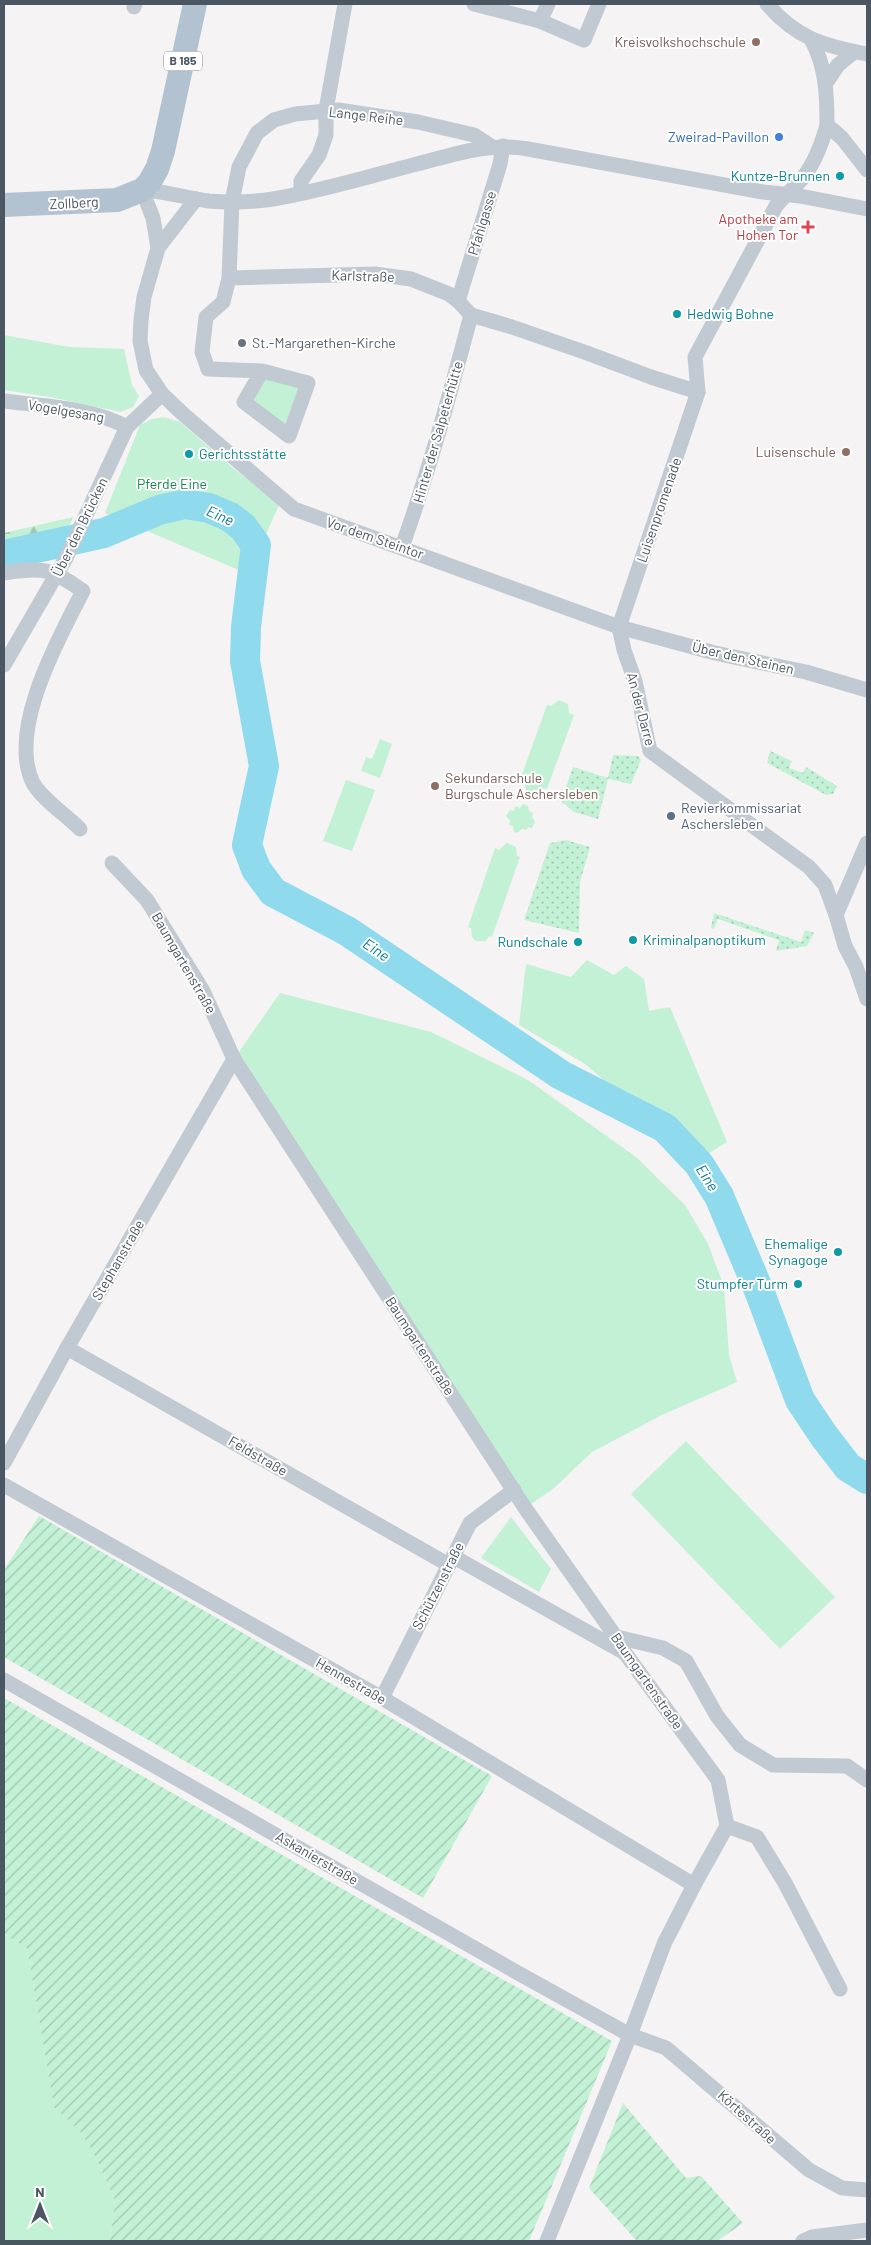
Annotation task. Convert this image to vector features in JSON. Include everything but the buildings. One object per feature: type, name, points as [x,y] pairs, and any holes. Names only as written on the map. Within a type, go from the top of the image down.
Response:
[{"type":"main road","name":"B 185","points":[[142,190],[154,176],[163,151],[195,4]]},
{"type":"main road","name":"Zollberg","points":[[4,205],[104,202],[125,198],[142,190]]},
{"type":"street","points":[[301,193],[301,181],[318,155],[326,135],[326,110],[345,4]]},
{"type":"street","points":[[474,4],[540,21],[584,40],[599,4]]},
{"type":"street","points":[[540,21],[548,4]]},
{"type":"street","points":[[767,4],[795,31],[812,41],[861,53]]},
{"type":"street","points":[[470,316],[521,330],[587,352],[651,377],[698,392],[695,356],[784,196],[802,178],[823,141],[827,125],[826,83],[819,54],[812,41]]},
{"type":"street","points":[[826,83],[838,65],[861,53]]},
{"type":"street","name":"Lange Reihe","points":[[232,202],[239,167],[258,132],[274,120],[295,114],[326,110],[365,113],[418,122],[474,135],[497,146],[784,196],[800,196],[867,209]]},
{"type":"street","points":[[827,125],[842,138],[867,170]]},
{"type":"street","name":"Lange Reihe","points":[[142,190],[160,191],[196,199],[232,202],[274,198],[497,146]]},
{"type":"street","name":"Pfahlgasse","points":[[458,300],[500,164],[497,146]]},
{"type":"street","points":[[142,190],[153,218],[158,248]]},
{"type":"street","points":[[158,248],[196,199]]},
{"type":"street","points":[[232,202],[229,278],[223,302],[206,318],[202,352],[208,369],[262,371],[308,383],[288,436],[244,402],[262,371]]},
{"type":"street","name":"Vor dem Steintor","points":[[158,248],[144,296],[140,341],[146,370],[162,394],[294,509],[619,627]]},
{"type":"street","name":"Karlstraße","points":[[229,278],[375,274],[411,279],[449,294],[458,300],[470,316]]},
{"type":"street","name":"Hinter der Salpeterhütte","points":[[402,547],[454,382],[470,316]]},
{"type":"street","name":"Luisenpromenade","points":[[619,627],[698,392]]},
{"type":"street","name":"Über den Brücken","points":[[4,665],[66,558],[127,427],[162,394]]},
{"type":"street","name":"Vogelgesang","points":[[4,401],[88,413],[114,420],[127,427]]},
{"type":"street","points":[[4,573],[30,569],[58,573],[83,591],[47,665],[34,702],[26,735],[27,765],[34,784],[80,828]]},
{"type":"street","name":"Über den Steinen","points":[[619,627],[715,653],[806,672],[867,690]]},
{"type":"street","name":"An der Darre","points":[[619,627],[624,650],[635,681],[650,751],[809,867],[825,885],[845,946],[862,970],[867,999]]},
{"type":"street","points":[[836,915],[867,843]]},
{"type":"street","name":"Baumgartenstraße","points":[[112,863],[147,900],[203,991],[234,1059],[514,1490],[617,1637],[625,1653],[718,1780],[727,1826]]},
{"type":"street","name":"Stephanstraße","points":[[4,1463],[67,1348],[234,1059]]},
{"type":"street","name":"Feldstraße","points":[[67,1348],[452,1561],[625,1653]]},
{"type":"street","name":"Hennestraße","points":[[4,1485],[382,1698],[694,1885]]},
{"type":"street","name":"Schützenstraße","points":[[382,1698],[470,1523],[514,1490]]},
{"type":"street","points":[[617,1637],[664,1648],[686,1661],[717,1716],[740,1744],[773,1765],[846,1766],[867,1780]]},
{"type":"street","name":"Askanierstraße","points":[[4,1680],[630,2035]]},
{"type":"street","points":[[547,2241],[630,2035],[664,1944],[727,1826],[757,1837],[785,1882],[840,1989]]},
{"type":"street","name":"Körtestraße","points":[[630,2035],[666,2048],[784,2151],[822,2179],[842,2188],[867,2190]]},
{"type":"street","points":[[803,2241],[812,2237],[867,2230]]},
{"type":"green space","points":[[4,335],[69,347],[124,349],[132,385],[139,396],[133,407],[121,412],[50,397],[4,390]]},
{"type":"green space","points":[[265,376],[300,387],[284,427],[249,401]]},
{"type":"green space","name":"Pferde Eine","points":[[164,417],[180,422],[233,468],[280,503],[248,574],[105,513],[140,425],[152,419]]},
{"type":"green space","points":[[73,517],[56,554],[4,564],[4,533]]},
{"type":"green space","points":[[559,700],[568,704],[569,713],[574,715],[547,789],[542,788],[536,793],[530,794],[526,790],[525,782],[520,780],[547,705],[551,706]]},
{"type":"green space","points":[[380,739],[392,744],[380,778],[361,771],[366,757],[372,759]]},
{"type":"green space","points":[[770,751],[792,761],[789,768],[803,773],[806,767],[837,786],[833,794],[826,795],[767,763]]},
{"type":"green space","points":[[613,755],[638,756],[641,760],[631,784],[608,779],[598,819],[574,812],[561,801],[573,767],[608,778]]},
{"type":"green space","points":[[346,780],[375,790],[352,851],[323,841]]},
{"type":"green space","points":[[523,804],[528,806],[529,811],[533,813],[532,817],[535,822],[532,828],[522,829],[517,833],[514,832],[513,826],[509,825],[510,821],[506,816],[510,810],[514,811],[515,806],[520,808]]},
{"type":"green space","points":[[566,840],[590,847],[580,882],[579,933],[524,920],[550,843]]},
{"type":"green space","points":[[507,843],[516,847],[517,856],[520,857],[492,937],[489,936],[486,941],[475,941],[472,937],[471,928],[468,927],[495,848],[499,850]]},
{"type":"green space","points":[[714,913],[801,942],[805,930],[814,933],[807,946],[776,951],[779,940],[718,919],[714,929],[711,928]]},
{"type":"green space","points":[[587,960],[614,975],[626,966],[644,979],[649,1011],[670,1007],[727,1142],[698,1160],[585,1064],[519,1025],[526,964],[571,977]]},
{"type":"green space","points":[[280,993],[431,1032],[528,1080],[636,1157],[685,1205],[708,1244],[724,1286],[729,1355],[737,1382],[662,1415],[592,1452],[553,1489],[525,1508],[234,1059]]},
{"type":"green space","points":[[686,1441],[835,1597],[780,1649],[631,1494]]},
{"type":"green space","points":[[39,1516],[492,1776],[423,1898],[4,1657],[4,1570]]},
{"type":"green space","points":[[511,1517],[551,1569],[539,1592],[481,1558]]},
{"type":"green space","points":[[4,1698],[612,2041],[529,2241],[110,2241],[115,2200],[96,2158],[80,2131],[54,2107],[27,1948],[4,1934]]},
{"type":"green space","points":[[4,1934],[27,1948],[54,2106],[80,2131],[96,2158],[115,2200],[110,2241],[4,2241]]},
{"type":"green space","points":[[623,2103],[686,2178],[701,2176],[743,2223],[717,2241],[637,2241],[589,2188]]},
{"type":"waterway","name":"Eine","points":[[4,555],[104,533],[159,510],[185,504],[209,508],[230,517],[243,527],[256,545],[246,627],[245,661],[264,766],[247,845],[256,869],[273,892],[347,931],[561,1075],[665,1128],[699,1164],[719,1196],[760,1293],[800,1400],[848,1467],[867,1479]]},
{"type":"place","name":"Kreisvolkshochschule","points":[[756,42]]},
{"type":"place","name":"Zweirad-Pavillon","points":[[779,137]]},
{"type":"place","name":"Kuntze-Brunnen","points":[[840,176]]},
{"type":"place","name":"Apotheke am Hohen Tor","points":[[808,227]]},
{"type":"place","name":"Hedwig Bohne","points":[[677,314]]},
{"type":"place","name":"St.-Margarethen-Kirche","points":[[242,343]]},
{"type":"place","name":"Luisenschule","points":[[846,452]]},
{"type":"place","name":"Gerichtsstätte","points":[[189,454]]},
{"type":"place","name":"Sekundarschule Burgschule Aschersleben","points":[[435,786]]},
{"type":"place","name":"Revierkommissariat Aschersleben","points":[[671,816]]},
{"type":"place","name":"Kriminalpanoptikum","points":[[633,940]]},
{"type":"place","name":"Rundschale","points":[[578,942]]},
{"type":"place","name":"Ehemalige Synagoge","points":[[838,1252]]},
{"type":"place","name":"Stumpfer Turm","points":[[798,1284]]}]
